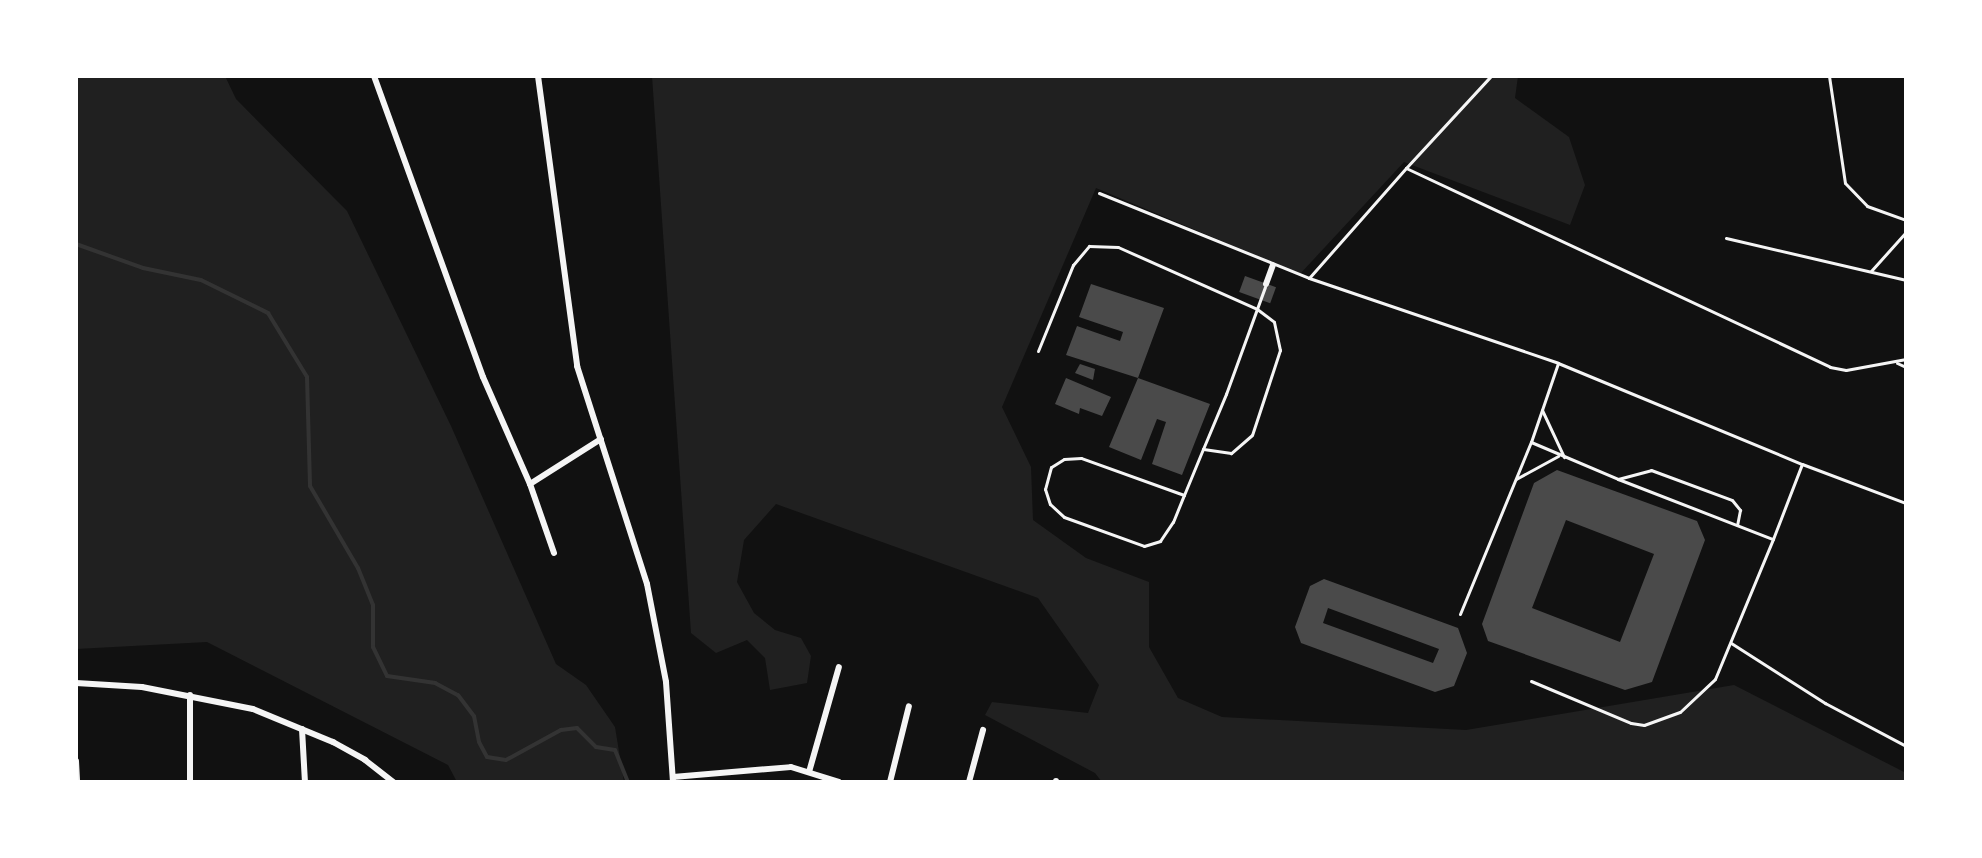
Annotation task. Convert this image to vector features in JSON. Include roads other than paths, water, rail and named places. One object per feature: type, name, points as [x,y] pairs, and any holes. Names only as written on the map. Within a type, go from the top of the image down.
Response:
[{"type":"street","points":[[374,76],[498,419],[530,484],[554,553]]},
{"type":"street","points":[[538,76],[577,366],[647,584],[659,638],[673,779],[791,767],[839,782]]},
{"type":"street","points":[[1266,284],[1273,265]]},
{"type":"street","points":[[530,484],[601,439]]},
{"type":"street","points":[[809,772],[839,667]]},
{"type":"street","points":[[76,683],[142,687],[253,709],[365,760],[393,782]]},
{"type":"street","points":[[190,695],[190,782]]},
{"type":"street","points":[[890,782],[909,706]]},
{"type":"street","points":[[302,729],[305,782]]},
{"type":"street","points":[[969,782],[983,730]]},
{"type":"street","points":[[76,761],[77,782]]},
{"type":"lane","points":[[1309,278],[1491,76]]},
{"type":"lane","points":[[1829,76],[1845,183],[1867,206],[1906,220]]},
{"type":"lane","points":[[1406,168],[1830,367],[1846,370],[1906,359]]},
{"type":"lane","points":[[1099,193],[1273,265],[1558,363],[1802,464],[1906,503]]},
{"type":"lane","points":[[1871,271],[1906,232]]},
{"type":"lane","points":[[1726,238],[1906,280]]},
{"type":"lane","points":[[1038,351],[1073,265],[1089,246],[1118,247],[1257,309],[1274,322],[1280,350],[1252,435],[1231,453],[1203,449]]},
{"type":"lane","points":[[1184,495],[1081,458],[1064,459],[1051,467],[1045,489],[1050,504],[1064,517],[1144,546],[1160,541],[1184,495],[1203,449],[1266,284]]},
{"type":"lane","points":[[1460,614],[1531,442],[1558,363]]},
{"type":"lane","points":[[1897,363],[1906,367]]},
{"type":"lane","points":[[1542,410],[1565,459]]},
{"type":"lane","points":[[1531,442],[1565,459],[1773,539]]},
{"type":"lane","points":[[1516,479],[1559,456]]},
{"type":"lane","points":[[1531,681],[1631,723],[1644,725],[1680,712],[1699,697],[1715,679],[1731,643],[1802,464]]},
{"type":"lane","points":[[1618,479],[1651,470],[1732,500],[1740,510],[1737,525]]},
{"type":"lane","points":[[1731,643],[1825,703],[1906,746]]},
{"type":"waterway","points":[[76,244],[143,268],[201,280],[268,313],[307,377],[310,486],[358,568],[373,605],[373,647],[387,676],[435,683],[458,695],[474,716],[479,742],[487,757],[506,760],[561,730],[577,728],[596,747],[615,750],[628,782]]}]
